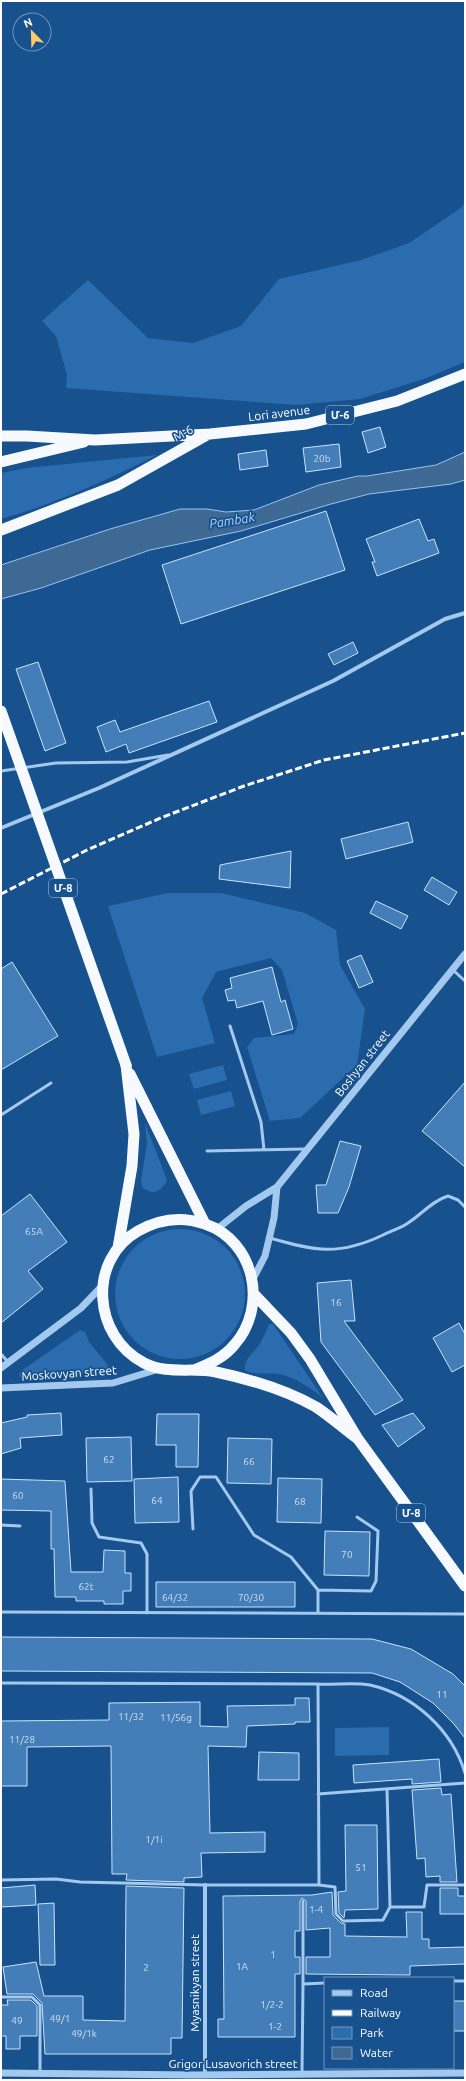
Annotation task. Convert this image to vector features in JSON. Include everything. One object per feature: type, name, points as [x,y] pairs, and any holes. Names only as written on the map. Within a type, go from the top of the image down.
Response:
[{"type":"highway","name":"Lori avenue","points":[[210,434],[306,424],[397,401],[465,374]]},
{"type":"highway","name":"M-6","points":[[1,436],[95,440],[210,434]]},
{"type":"highway","name":"M-6","points":[[1,530],[118,485],[210,434]]},
{"type":"highway","name":"Մ-6","points":[[1,462],[95,440]]},
{"type":"highway","name":"Մ-8","points":[[1,711],[126,1065],[205,1224]]},
{"type":"highway","name":"Մ-8","points":[[118,1248],[132,1166],[134,1134],[126,1065]]},
{"type":"highway","points":[[186,1219],[217,1229],[228,1237],[239,1249],[247,1264],[252,1279],[254,1294],[253,1308],[249,1321],[234,1345],[212,1363],[194,1370],[160,1369],[145,1364],[132,1356],[116,1338],[105,1317],[102,1302],[102,1286],[105,1272],[118,1248],[132,1234],[149,1224],[167,1220],[186,1219]]},
{"type":"highway","name":"Մ-8","points":[[254,1294],[291,1333],[310,1359],[358,1439],[465,1586]]},
{"type":"highway","name":"Մ-8","points":[[194,1370],[215,1372],[284,1392],[316,1407],[358,1439]]},
{"type":"street","points":[[1,828],[99,788],[333,681],[445,619],[465,612]]},
{"type":"street","name":"Boshyan street","points":[[217,1229],[246,1206],[276,1187],[465,954]]},
{"type":"street","points":[[252,1279],[265,1256],[274,1218],[276,1187]]},
{"type":"street","name":"Moskovyan street","points":[[1,1368],[9,1364],[81,1308],[102,1286]]},
{"type":"street","name":"Moskovyan street","points":[[1,1388],[113,1383],[160,1369]]},
{"type":"street","name":"Myasnikyan street","points":[[205,1885],[205,2077]]},
{"type":"street","name":"Grigor Lusavorich street","points":[[1,2073],[205,2077],[302,2074],[338,2077],[465,2073]]},
{"type":"lane","points":[[1,771],[56,763],[127,762],[168,756]]},
{"type":"lane","points":[[452,969],[465,981]]},
{"type":"lane","points":[[230,1026],[260,1122],[264,1150]]},
{"type":"lane","points":[[1,1115],[51,1083]]},
{"type":"lane","points":[[207,1151],[307,1149]]},
{"type":"lane","points":[[269,1238],[317,1250],[337,1250],[365,1244],[407,1224],[437,1200],[448,1196],[458,1200],[465,1207]]},
{"type":"lane","points":[[1,1354],[9,1364]]},
{"type":"lane","points":[[193,1529],[191,1491],[200,1477],[216,1477],[254,1536],[291,1557],[318,1590],[318,1613]]},
{"type":"lane","points":[[91,1489],[92,1524],[99,1537],[140,1543],[147,1554],[147,1614]]},
{"type":"lane","points":[[318,1590],[370,1591],[374,1586],[376,1580],[378,1531],[357,1517]]},
{"type":"lane","points":[[1,1526],[20,1526]]},
{"type":"lane","points":[[1,1612],[147,1614],[465,1614]]},
{"type":"lane","points":[[1,1683],[369,1685],[395,1694],[427,1714],[447,1734],[465,1773]]},
{"type":"lane","points":[[318,1684],[319,1885]]},
{"type":"lane","points":[[318,1794],[465,1783]]},
{"type":"lane","points":[[1,1880],[56,1879],[80,1882],[205,1885],[319,1885],[335,1887],[336,1914],[343,1921],[383,1920],[390,1908],[387,1789]]},
{"type":"lane","points":[[390,1908],[424,1907],[427,1886],[465,1885]]},
{"type":"lane","points":[[302,2074],[303,1901]]},
{"type":"lane","points":[[454,1981],[465,1981]]},
{"type":"lane","points":[[302,1984],[324,1983]]},
{"type":"lane","points":[[1,1996],[32,1997],[40,2005],[40,2073]]},
{"type":"green space","points":[[465,202],[465,362],[424,379],[360,399],[296,405],[66,388],[67,375],[56,336],[42,321],[88,280],[148,338],[193,343],[241,326],[279,279],[361,260],[409,243],[462,207]]},
{"type":"green space","points":[[157,455],[80,491],[1,519],[1,473],[26,468]]},
{"type":"green space","points":[[168,893],[221,893],[305,913],[336,930],[340,965],[365,1009],[357,1065],[300,1118],[270,1121],[247,1047],[254,1038],[294,1034],[298,1024],[282,970],[271,958],[216,972],[202,998],[215,1043],[157,1057],[108,906]]},
{"type":"green space","points":[[223,1065],[227,1080],[194,1089],[189,1074]]},
{"type":"green space","points":[[231,1091],[235,1106],[201,1115],[197,1100]]},
{"type":"green space","points":[[145,1123],[167,1180],[159,1190],[153,1192],[142,1187],[141,1180],[147,1144]]},
{"type":"green space","points":[[186,1229],[211,1236],[226,1248],[238,1263],[244,1281],[244,1307],[238,1325],[226,1340],[211,1352],[193,1358],[174,1359],[149,1352],[134,1340],[122,1325],[116,1307],[115,1288],[122,1263],[134,1248],[149,1236],[167,1230]]},
{"type":"green space","points":[[269,1324],[273,1324],[323,1398],[313,1390],[292,1378],[279,1374],[253,1373],[245,1370],[247,1359],[257,1348]]},
{"type":"green space","points":[[80,1330],[85,1332],[89,1342],[108,1365],[109,1369],[105,1372],[20,1377],[19,1374],[21,1371]]},
{"type":"green space","points":[[389,1727],[389,1755],[335,1756],[335,1728]]},
{"type":"water","name":"Pambak","points":[[465,452],[465,480],[451,484],[369,494],[241,531],[150,550],[41,588],[1,599],[1,565],[110,529],[180,509],[207,509],[226,512],[254,510],[319,485],[358,476],[367,476],[436,465]]},
{"type":"building","points":[[380,427],[386,447],[368,453],[362,432]]},
{"type":"building","points":[[339,444],[341,467],[306,472],[303,448]]},
{"type":"building","points":[[266,450],[268,466],[240,470],[238,454]]},
{"type":"building","points":[[326,511],[345,570],[181,624],[162,565]]},
{"type":"building","points":[[419,519],[428,541],[434,539],[439,553],[377,576],[372,562],[375,562],[366,539]]},
{"type":"building","points":[[353,642],[358,653],[334,665],[328,654]]},
{"type":"building","points":[[38,662],[66,743],[45,751],[16,669]]},
{"type":"building","points":[[209,701],[217,722],[129,753],[126,744],[106,752],[97,727],[115,720],[120,732]]},
{"type":"building","points":[[408,822],[413,842],[346,859],[341,839]]},
{"type":"building","points":[[291,851],[290,888],[219,879],[220,865]]},
{"type":"building","points":[[432,877],[457,892],[449,905],[424,890]]},
{"type":"building","points":[[376,901],[408,916],[401,929],[370,913]]},
{"type":"building","points":[[361,955],[373,982],[359,988],[347,961]]},
{"type":"building","points":[[12,962],[58,1036],[1,1070],[1,969]]},
{"type":"building","points":[[272,967],[281,1002],[285,1000],[293,1029],[272,1035],[263,1001],[237,1008],[235,1000],[228,1001],[225,990],[232,988],[230,978]]},
{"type":"building","points":[[465,1082],[465,1167],[422,1131]]},
{"type":"building","points":[[340,1141],[361,1146],[349,1187],[338,1213],[318,1213],[316,1185],[326,1185]]},
{"type":"building","points":[[30,1194],[67,1242],[28,1271],[43,1289],[1,1323],[1,1216]]},
{"type":"building","points":[[351,1280],[355,1321],[344,1321],[403,1400],[375,1415],[321,1342],[317,1283]]},
{"type":"building","points":[[459,1323],[465,1334],[465,1365],[452,1372],[433,1338]]},
{"type":"building","points":[[61,1413],[62,1435],[20,1438],[21,1448],[1,1454],[1,1423],[27,1417],[27,1415]]},
{"type":"building","points":[[413,1413],[425,1428],[398,1447],[382,1425]]},
{"type":"building","points":[[157,1414],[199,1414],[198,1467],[176,1467],[176,1445],[156,1445]]},
{"type":"building","points":[[131,1437],[132,1481],[87,1482],[86,1438]]},
{"type":"building","points":[[228,1438],[272,1439],[271,1484],[227,1483]]},
{"type":"building","points":[[178,1477],[179,1522],[135,1523],[134,1479]]},
{"type":"building","points":[[278,1478],[322,1479],[321,1523],[277,1522]]},
{"type":"building","points":[[1,1479],[65,1481],[71,1572],[103,1572],[104,1550],[125,1551],[125,1573],[131,1573],[131,1591],[123,1591],[123,1604],[104,1604],[104,1601],[76,1601],[76,1597],[55,1597],[54,1549],[51,1549],[51,1511],[1,1510]]},
{"type":"building","points":[[325,1531],[370,1532],[369,1576],[324,1575]]},
{"type":"building","points":[[156,1582],[295,1582],[295,1607],[156,1607]]},
{"type":"building","points":[[1,1637],[372,1639],[411,1649],[453,1674],[465,1686],[465,1738],[453,1723],[433,1703],[400,1682],[372,1673],[1,1671]]},
{"type":"building","points":[[295,1698],[309,1698],[310,1722],[247,1726],[246,1747],[208,1746],[210,1833],[265,1832],[265,1852],[201,1853],[202,1877],[184,1878],[184,1882],[126,1880],[127,1874],[112,1874],[111,1746],[27,1747],[27,1786],[1,1786],[1,1721],[109,1720],[109,1703],[200,1702],[200,1726],[228,1727],[227,1706],[295,1705]]},
{"type":"building","points":[[259,1752],[299,1753],[299,1780],[258,1780]]},
{"type":"building","points":[[439,1759],[441,1782],[412,1784],[412,1779],[354,1783],[353,1765]]},
{"type":"building","points":[[441,1788],[442,1795],[451,1794],[457,1882],[440,1882],[440,1876],[426,1877],[425,1858],[417,1859],[412,1790]]},
{"type":"building","points":[[345,1825],[377,1825],[378,1909],[345,1910],[344,1918],[339,1913],[338,1892],[346,1891]]},
{"type":"building","points":[[35,1885],[36,1905],[1,1907],[1,1888]]},
{"type":"building","points":[[126,1886],[184,1888],[182,2038],[171,2038],[171,2054],[45,2054],[42,2003],[33,1994],[7,1994],[3,1967],[36,1962],[44,1996],[83,1996],[83,2020],[125,2021]]},
{"type":"building","points":[[440,1888],[458,1888],[458,1896],[465,1896],[465,1914],[440,1914]]},
{"type":"building","points":[[332,1892],[333,1915],[341,1923],[345,1924],[345,1936],[407,1937],[406,1912],[422,1912],[422,1939],[429,1939],[429,1948],[465,1947],[465,1964],[410,1966],[410,1975],[306,1974],[306,1957],[330,1957],[330,1928],[306,1930],[306,1901],[302,1898],[300,1901],[300,1931],[295,1931],[295,1957],[300,1957],[300,1974],[295,1974],[295,2037],[218,2037],[218,2019],[224,2019],[223,1896],[312,1895]]},
{"type":"building","points":[[54,1903],[55,1965],[40,1965],[38,1904]]},
{"type":"building","points":[[7,2000],[31,2000],[37,2006],[37,2036],[20,2036],[20,2049],[6,2049],[6,2036],[1,2036],[1,2005],[8,2005]]},
{"type":"building","points":[[454,2001],[465,2001],[465,2031],[454,2031]]},
{"type":"railway","points":[[1,894],[87,850],[163,817],[244,786],[324,760],[465,733]]}]
